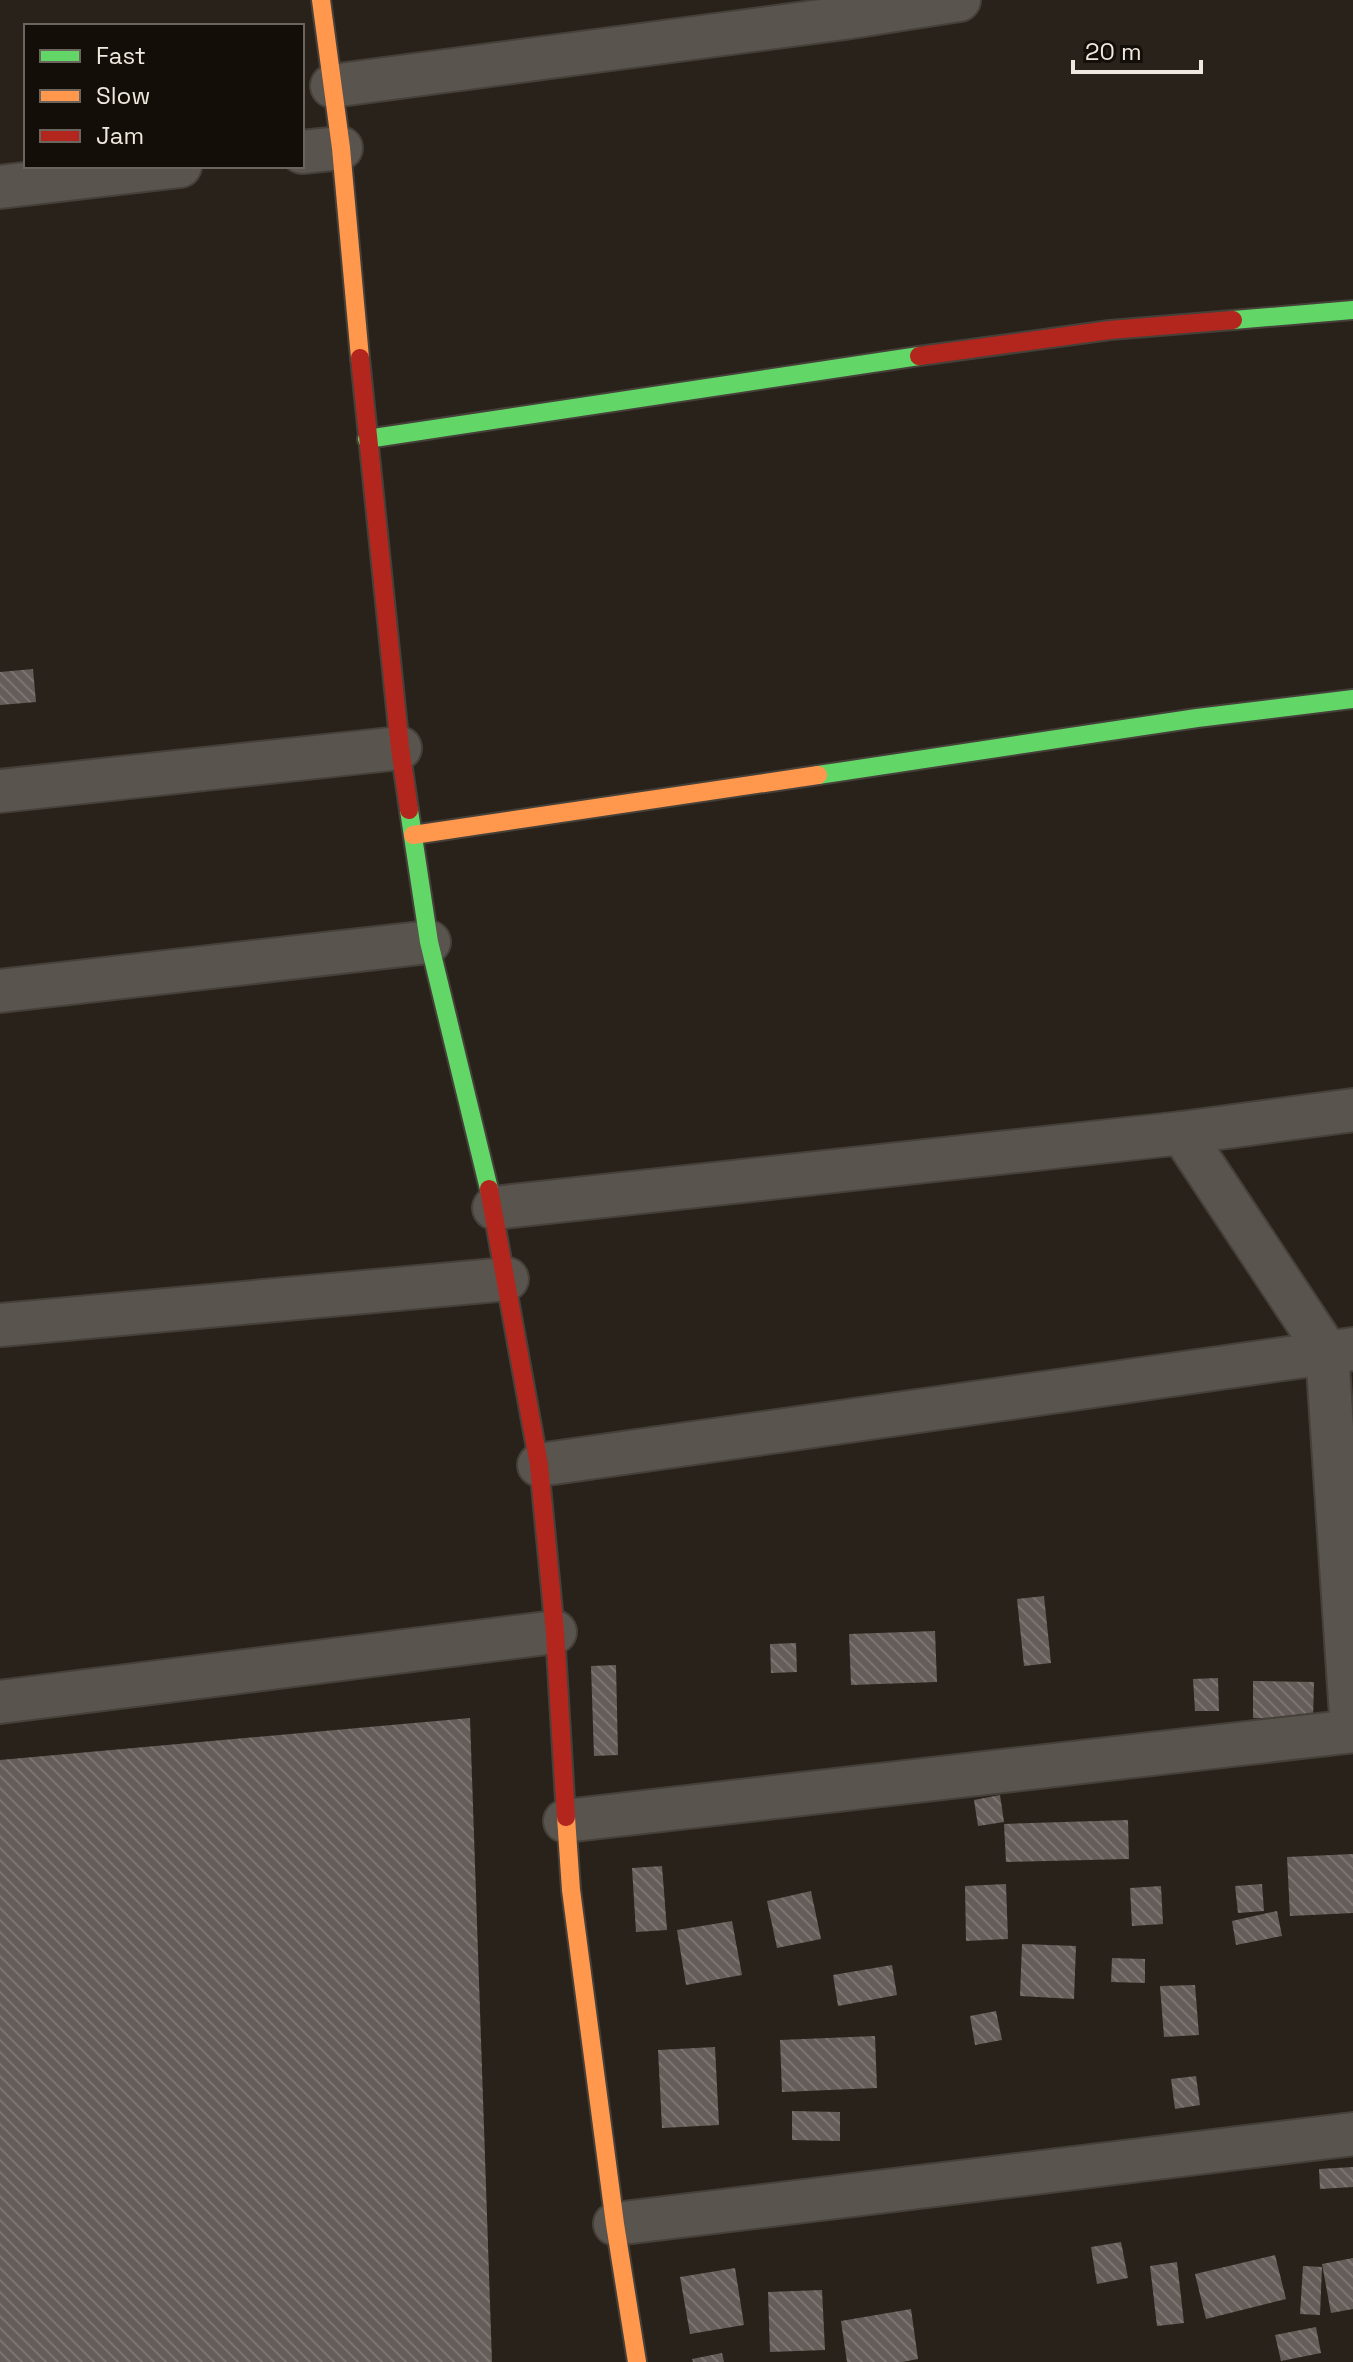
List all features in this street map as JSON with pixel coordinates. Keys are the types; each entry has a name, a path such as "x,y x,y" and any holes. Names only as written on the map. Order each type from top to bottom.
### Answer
{"street":[{"path":"321,0 332,86 321,150 367,439 400,748 429,942 494,1208 539,1465 555,1632 571,1890 615,2224 637,2362"},
{"path":"332,86 842,9 959,0"},
{"path":"0,187 163,168"},
{"path":"367,439 1110,330 1353,310"},
{"path":"413,835 1197,718 1353,699"},
{"path":"0,791 400,748"},
{"path":"0,991 429,942"},
{"path":"494,1208 1182,1133 1353,1110"},
{"path":"565,1821 1352,1731 1340,1350 1182,1133"},
{"path":"0,1325 507,1279"},
{"path":"539,1465 1340,1350"},
{"path":"0,1702 555,1632"},
{"path":"615,2224 1353,2134"}],"building":[{"path":"33,669 36,702 0,705 0,672"},
{"path":"1044,1596 1051,1663 1024,1666 1017,1599"},
{"path":"935,1631 937,1682 851,1685 849,1634"},
{"path":"796,1643 797,1672 771,1673 770,1644"},
{"path":"616,1665 618,1755 594,1756 591,1666"},
{"path":"1218,1678 1219,1711 1195,1711 1193,1679"},
{"path":"1253,1681 1314,1682 1313,1720 1253,1718"},
{"path":"470,1718 492,2362 0,2362 0,1760"},
{"path":"1000,1795 1004,1822 978,1826 974,1800"},
{"path":"1128,1820 1129,1859 1006,1862 1004,1824"},
{"path":"1353,1854 1353,1913 1290,1916 1287,1857"},
{"path":"662,1866 667,1930 636,1932 632,1868"},
{"path":"1006,1884 1008,1939 966,1941 965,1886"},
{"path":"1262,1884 1264,1911 1238,1913 1235,1886"},
{"path":"1161,1886 1163,1924 1132,1926 1130,1888"},
{"path":"811,1891 821,1939 777,1948 767,1901"},
{"path":"1277,1911 1282,1936 1236,1945 1232,1921"},
{"path":"732,1921 742,1975 686,1985 677,1930"},
{"path":"1022,1944 1076,1946 1074,1999 1020,1996"},
{"path":"1112,1958 1145,1959 1145,1983 1111,1982"},
{"path":"892,1965 897,1995 838,2006 833,1975"},
{"path":"1195,1985 1199,2035 1164,2037 1160,1986"},
{"path":"996,2011 1002,2040 975,2045 970,2016"},
{"path":"875,2036 877,2088 782,2092 780,2040"},
{"path":"715,2047 719,2125 662,2128 658,2050"},
{"path":"1196,2076 1200,2105 1175,2109 1171,2079"},
{"path":"792,2111 840,2112 840,2141 792,2140"},
{"path":"1353,2167 1353,2187 1320,2189 1319,2169"},
{"path":"1121,2242 1128,2278 1097,2284 1091,2247"},
{"path":"1275,2255 1286,2299 1206,2319 1195,2274"},
{"path":"1353,2258 1353,2309 1331,2313 1322,2264"},
{"path":"1177,2262 1184,2323 1157,2326 1150,2266"},
{"path":"1303,2266 1322,2267 1320,2315 1300,2314"},
{"path":"735,2268 744,2325 690,2334 680,2277"},
{"path":"822,2290 825,2350 770,2352 768,2292"},
{"path":"911,2309 918,2359 847,2362 841,2321"},
{"path":"1316,2327 1321,2353 1281,2361 1275,2335"},
{"path":"722,2353 724,2362 693,2362 692,2359"}],"traffic: fast":[{"path":"1233,320 1353,310"},
{"path":"367,439 919,356"},
{"path":"818,775 1197,718 1353,699"},
{"path":"409,810 429,942 489,1189"}],"traffic: slow":[{"path":"321,0 341,148 360,358"},
{"path":"413,835 818,775"},
{"path":"566,1817 571,1890 615,2224 637,2362"}],"traffic: jam":[{"path":"919,356 1110,330 1233,320"},
{"path":"360,358 409,810"},
{"path":"489,1189 539,1465 555,1632 566,1817"}]}
